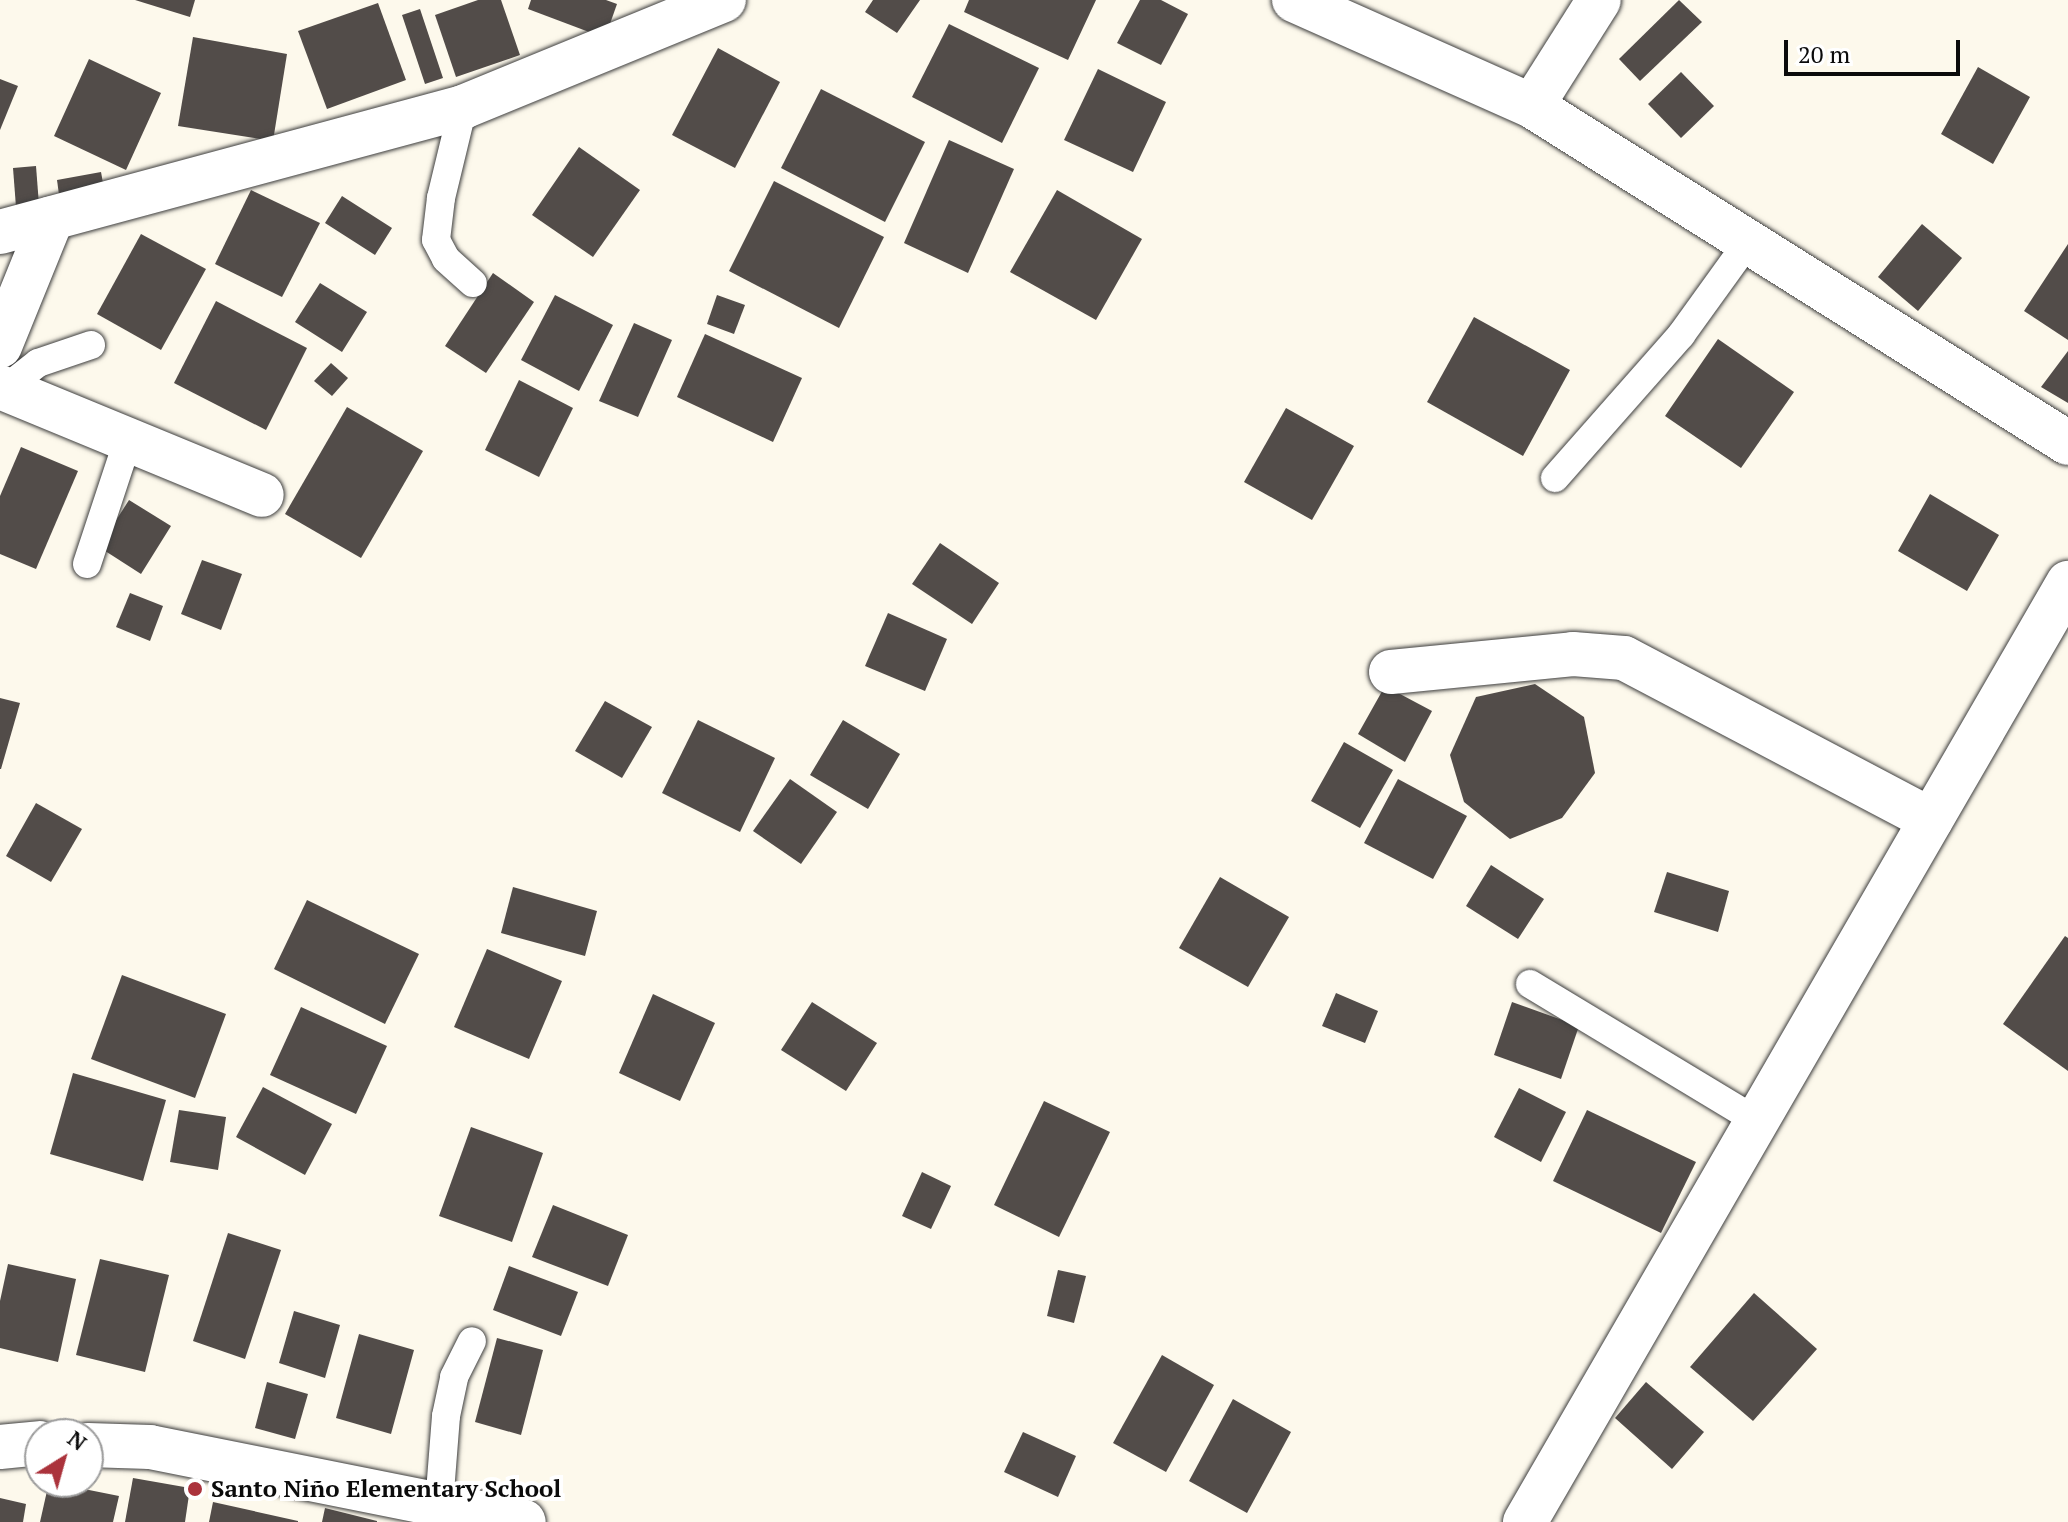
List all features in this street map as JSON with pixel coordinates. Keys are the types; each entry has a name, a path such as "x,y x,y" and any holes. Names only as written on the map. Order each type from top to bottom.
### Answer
{"street":[{"path":"0,232 463,107 724,0"},
{"path":"1294,0 1532,106 2068,443"},
{"path":"1532,106 1599,0"},
{"path":"0,346 52,218"},
{"path":"2,388 262,495"},
{"path":"1525,1522 2068,583"},
{"path":"1391,672 1573,654 1624,658 1931,820"},
{"path":"0,1447 24,1445"},
{"path":"104,1446 150,1447 524,1522"}],"lane":[{"path":"463,107 441,198 436,240 446,259 473,283"},
{"path":"1555,478 1681,335 1748,242"},
{"path":"2,388 38,363 91,345"},
{"path":"87,564 128,440"},
{"path":"1530,984 1757,1121"},
{"path":"439,1505 451,1390 472,1341"}],"building":[{"path":"135,0 195,0 190,17"},
{"path":"478,0 501,0 520,55 456,77 435,15"},
{"path":"531,0 606,0 617,4 605,38 528,9"},
{"path":"873,0 920,0 897,33 865,12"},
{"path":"969,0 1096,0 1068,60 964,12"},
{"path":"1140,0 1161,0 1188,14 1161,65 1117,43"},
{"path":"1679,0 1702,22 1640,81 1619,59"},
{"path":"378,3 406,80 327,109 298,31"},
{"path":"420,9 443,78 425,84 402,15"},
{"path":"949,24 1039,68 1002,143 912,97"},
{"path":"193,37 287,54 273,141 178,126"},
{"path":"718,48 780,82 735,168 672,135"},
{"path":"89,59 161,93 126,170 54,136"},
{"path":"1978,67 2030,97 1993,164 1941,134"},
{"path":"1098,69 1166,102 1133,172 1064,140"},
{"path":"1681,72 1714,106 1681,138 1648,104"},
{"path":"0,79 18,86 0,130"},
{"path":"821,89 925,142 885,222 781,168"},
{"path":"949,140 1014,169 968,273 904,243"},
{"path":"579,147 640,190 593,257 532,215"},
{"path":"36,166 39,205 16,207 13,168"},
{"path":"101,172 105,194 60,202 57,180"},
{"path":"774,181 884,237 839,328 729,271"},
{"path":"251,190 320,223 282,297 215,264"},
{"path":"1057,190 1142,239 1096,320 1010,272"},
{"path":"342,196 392,228 375,255 325,223"},
{"path":"1922,224 1962,258 1918,311 1878,277"},
{"path":"141,234 206,269 161,350 97,314"},
{"path":"2068,244 2068,340 2024,311"},
{"path":"493,273 534,302 486,373 445,346"},
{"path":"320,283 367,312 342,352 295,322"},
{"path":"555,295 613,325 579,391 521,360"},
{"path":"717,295 745,305 734,334 707,324"},
{"path":"216,301 307,348 266,430 174,383"},
{"path":"1474,317 1570,370 1523,456 1427,402"},
{"path":"634,323 672,340 638,417 599,401"},
{"path":"705,334 802,378 773,442 677,397"},
{"path":"1718,339 1794,392 1741,468 1665,416"},
{"path":"2068,351 2068,403 2041,387"},
{"path":"331,363 348,378 332,396 314,381"},
{"path":"519,380 573,408 539,477 485,450"},
{"path":"347,407 423,451 361,558 285,514"},
{"path":"1286,408 1354,446 1312,520 1244,482"},
{"path":"21,447 78,471 36,569 0,554 0,496"},
{"path":"1930,494 1999,535 1967,591 1898,551"},
{"path":"129,500 171,526 141,574 99,547"},
{"path":"940,543 999,583 972,624 912,584"},
{"path":"202,560 242,574 221,630 181,614"},
{"path":"130,593 163,606 150,641 116,627"},
{"path":"888,613 947,639 925,691 865,666"},
{"path":"1535,684 1584,717 1595,773 1562,818 1510,839 1464,802 1450,755 1476,697"},
{"path":"1385,686 1432,711 1405,762 1358,734"},
{"path":"0,698 20,703 1,769 0,769"},
{"path":"605,701 652,727 622,778 575,751"},
{"path":"698,720 775,758 740,832 662,793"},
{"path":"843,720 900,754 868,809 810,775"},
{"path":"1344,742 1393,770 1360,828 1311,801"},
{"path":"790,779 837,812 801,864 753,831"},
{"path":"1398,779 1467,816 1433,879 1364,843"},
{"path":"36,803 82,829 51,882 6,856"},
{"path":"1491,865 1544,899 1518,939 1466,906"},
{"path":"1667,872 1729,891 1718,932 1654,912"},
{"path":"1220,877 1289,917 1248,987 1179,948"},
{"path":"513,887 597,911 585,956 501,933"},
{"path":"307,900 419,954 385,1024 274,969"},
{"path":"2065,936 2068,938 2068,1071 2003,1024"},
{"path":"487,949 562,981 529,1059 454,1027"},
{"path":"122,975 226,1014 195,1098 91,1059"},
{"path":"1336,993 1378,1011 1365,1043 1322,1026"},
{"path":"653,994 715,1023 680,1101 619,1073"},
{"path":"812,1002 877,1043 846,1091 781,1050"},
{"path":"1512,1002 1579,1026 1561,1079 1494,1055"},
{"path":"301,1007 387,1046 356,1114 270,1075"},
{"path":"73,1073 166,1100 143,1181 50,1154"},
{"path":"263,1087 332,1124 305,1175 236,1137"},
{"path":"1519,1088 1566,1112 1541,1162 1494,1137"},
{"path":"1044,1101 1110,1132 1059,1237 994,1205"},
{"path":"179,1110 226,1117 218,1170 170,1162"},
{"path":"1587,1110 1696,1162 1661,1233 1553,1181"},
{"path":"471,1127 543,1153 512,1242 439,1216"},
{"path":"922,1172 951,1186 931,1229 902,1216"},
{"path":"553,1205 628,1235 608,1286 532,1257"},
{"path":"228,1233 281,1250 245,1359 193,1341"},
{"path":"100,1259 169,1275 145,1372 76,1355"},
{"path":"8,1264 76,1279 58,1362 0,1348 0,1301"},
{"path":"509,1266 578,1292 561,1336 493,1310"},
{"path":"1058,1270 1086,1276 1074,1323 1047,1316"},
{"path":"1754,1293 1817,1349 1753,1421 1690,1367"},
{"path":"294,1311 340,1325 325,1378 279,1363"},
{"path":"359,1334 414,1350 391,1434 336,1418"},
{"path":"497,1338 543,1350 521,1435 475,1422"},
{"path":"1162,1355 1214,1385 1166,1472 1113,1443"},
{"path":"267,1382 308,1394 295,1439 255,1428"},
{"path":"1646,1382 1704,1432 1672,1469 1615,1418"},
{"path":"1233,1399 1291,1432 1247,1513 1189,1481"},
{"path":"1023,1432 1076,1456 1058,1497 1004,1472"},
{"path":"133,1478 190,1488 185,1522 125,1522"},
{"path":"104,1493 119,1496 113,1522 40,1522 45,1498 104,1498"},
{"path":"0,1498 26,1504 23,1522 0,1522"},
{"path":"213,1502 298,1521 298,1522 209,1522"},
{"path":"325,1508 377,1521 377,1522 322,1522"}],"place":[{"name":"Santo Niño Elementary School","path":"195,1489"}]}
